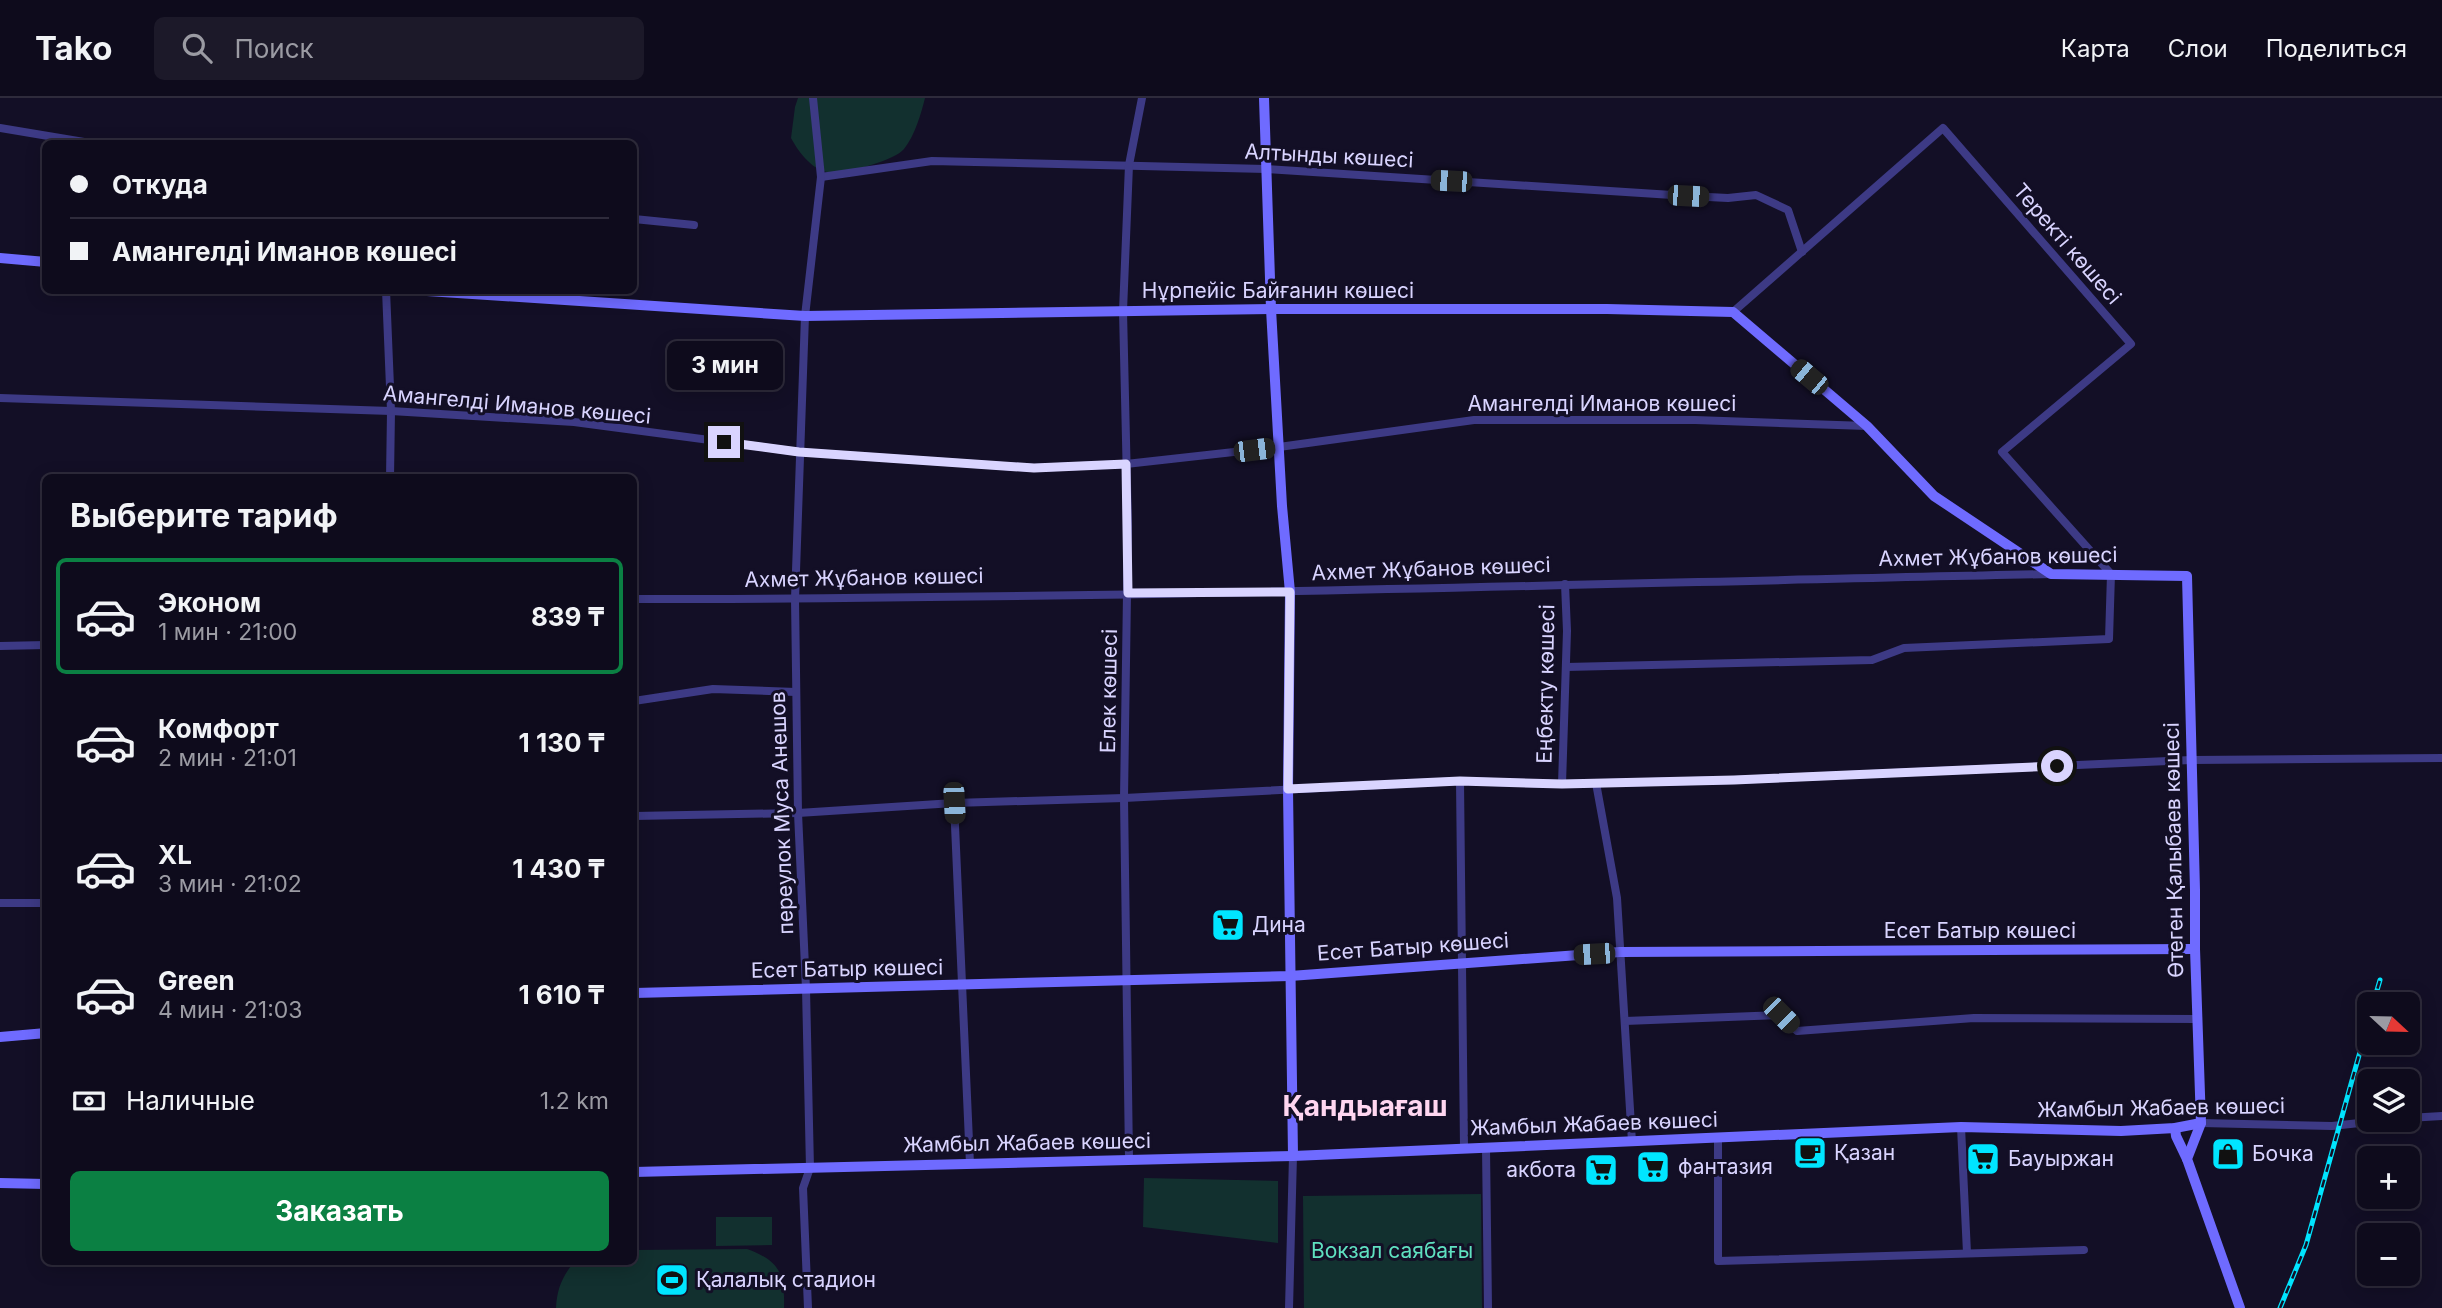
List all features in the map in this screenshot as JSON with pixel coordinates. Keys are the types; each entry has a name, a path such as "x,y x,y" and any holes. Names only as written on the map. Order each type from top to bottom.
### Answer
{"street":[{"name":"переулок Муса Анешов","path":"808,1308 803,1188 810,1168 798,813 795,598 806,316 821,177 813,98"},
{"name":"Елек көшесі","path":"1129,1159 1124,798 1128,593 1123,311 1129,165 1142,98"},
{"path":"1264,98 1271,309 1290,592 1288,789 1293,1156 1289,1308"},
{"path":"0,128 72,140"},
{"name":"Теректі көшесі","path":"1733,313 1943,128 2131,344 2002,452 2110,574"},
{"name":"Алтынды көшесі","path":"821,177 932,161 1266,169 1688,196 1728,198 1756,195 1788,210 1802,252"},
{"path":"637,219 694,226"},
{"path":"0,258 42,262"},
{"path":"386,294 391,411 390,474"},
{"name":"Нұрпейіс Байғанин көшесі","path":"473,294 806,316 1271,309 1607,309 1733,313"},
{"path":"1733,313 1867,426 1934,496 2052,574"},
{"name":"Амангелді Иманов көшесі","path":"0,398 391,411 574,422 799,452 1034,468 1126,464 1279,447 1475,420 1695,420 1867,426"},
{"name":"Ахмет Жұбанов көшесі","path":"637,598 1290,592 2052,574 2188,576"},
{"path":"1566,667 1872,660 1905,648 2109,639 2110,574"},
{"name":"Өтеген Қалыбаев көшесі","path":"2188,576 2195,949 2202,1123"},
{"name":"Еңбекту көшесі","path":"1562,784 1566,667 1565,584"},
{"path":"0,646 42,645"},
{"path":"637,701 713,689 796,692"},
{"path":"637,816 798,813 954,803 1124,798 1460,781 1562,784 1748,780 2191,760 2442,758"},
{"path":"1460,781 1464,1148"},
{"path":"1596,783 1617,898 1632,1142"},
{"path":"954,803 970,1164"},
{"path":"0,904 42,903"},
{"name":"Есет Батыр көшесі","path":"637,993 1290,976 1620,952 2195,949"},
{"path":"1625,1021 1781,1015 1797,1031 1974,1018 2197,1019"},
{"path":"0,1037 42,1033"},
{"path":"2420,1117 2442,1116"},
{"path":"2187,1159 2202,1123"},
{"name":"Жамбыл Жабаев көшесі","path":"637,1172 1293,1156 1961,1127 2120,1131 2175,1128 2202,1123 2332,1126 2357,1123"},
{"path":"1961,1127 1967,1253"},
{"path":"2175,1128 2240,1308"},
{"path":"1718,1138 1718,1261 2084,1250"},
{"path":"1486,1147 1488,1308"},
{"path":"0,1183 42,1184"}],"green space":[{"path":"798,98 925,98 914,131 898,154 855,169 827,172 810,163 791,138"},
{"path":"1144,1178 1278,1181 1278,1243 1143,1227"},
{"name":"Вокзал саябағы","path":"1481,1194 1482,1308 1304,1308 1303,1196"},
{"path":"716,1217 772,1217 772,1245 716,1246"},
{"name":"Қалалық стадион","path":"747,1249 767,1259 778,1270 783,1286 784,1308 556,1308 561,1283 572,1265 637,1265 637,1250"}],"railway":[{"path":"2376,992 2380,980"},
{"path":"2280,1308 2306,1245 2359,1055"}],"place":[{"name":"Дина","path":"1228,925"},
{"name":"Қазан","path":"1810,1153"},
{"name":"Бочка","path":"2228,1154"},
{"name":"Бауыржан","path":"1983,1159"},
{"name":"фантазия","path":"1653,1167"},
{"name":"акбота","path":"1601,1170"},
{"name":"Қалалық стадион","path":"672,1280"}],"district":[{"name":"Қандыағаш","path":"1365,1106"}],"route":[{"path":"724,442 799,452 1034,468 1126,464 1128,593 1290,592 1288,789 1460,781 1562,784 1734,780 2057,766"}]}
